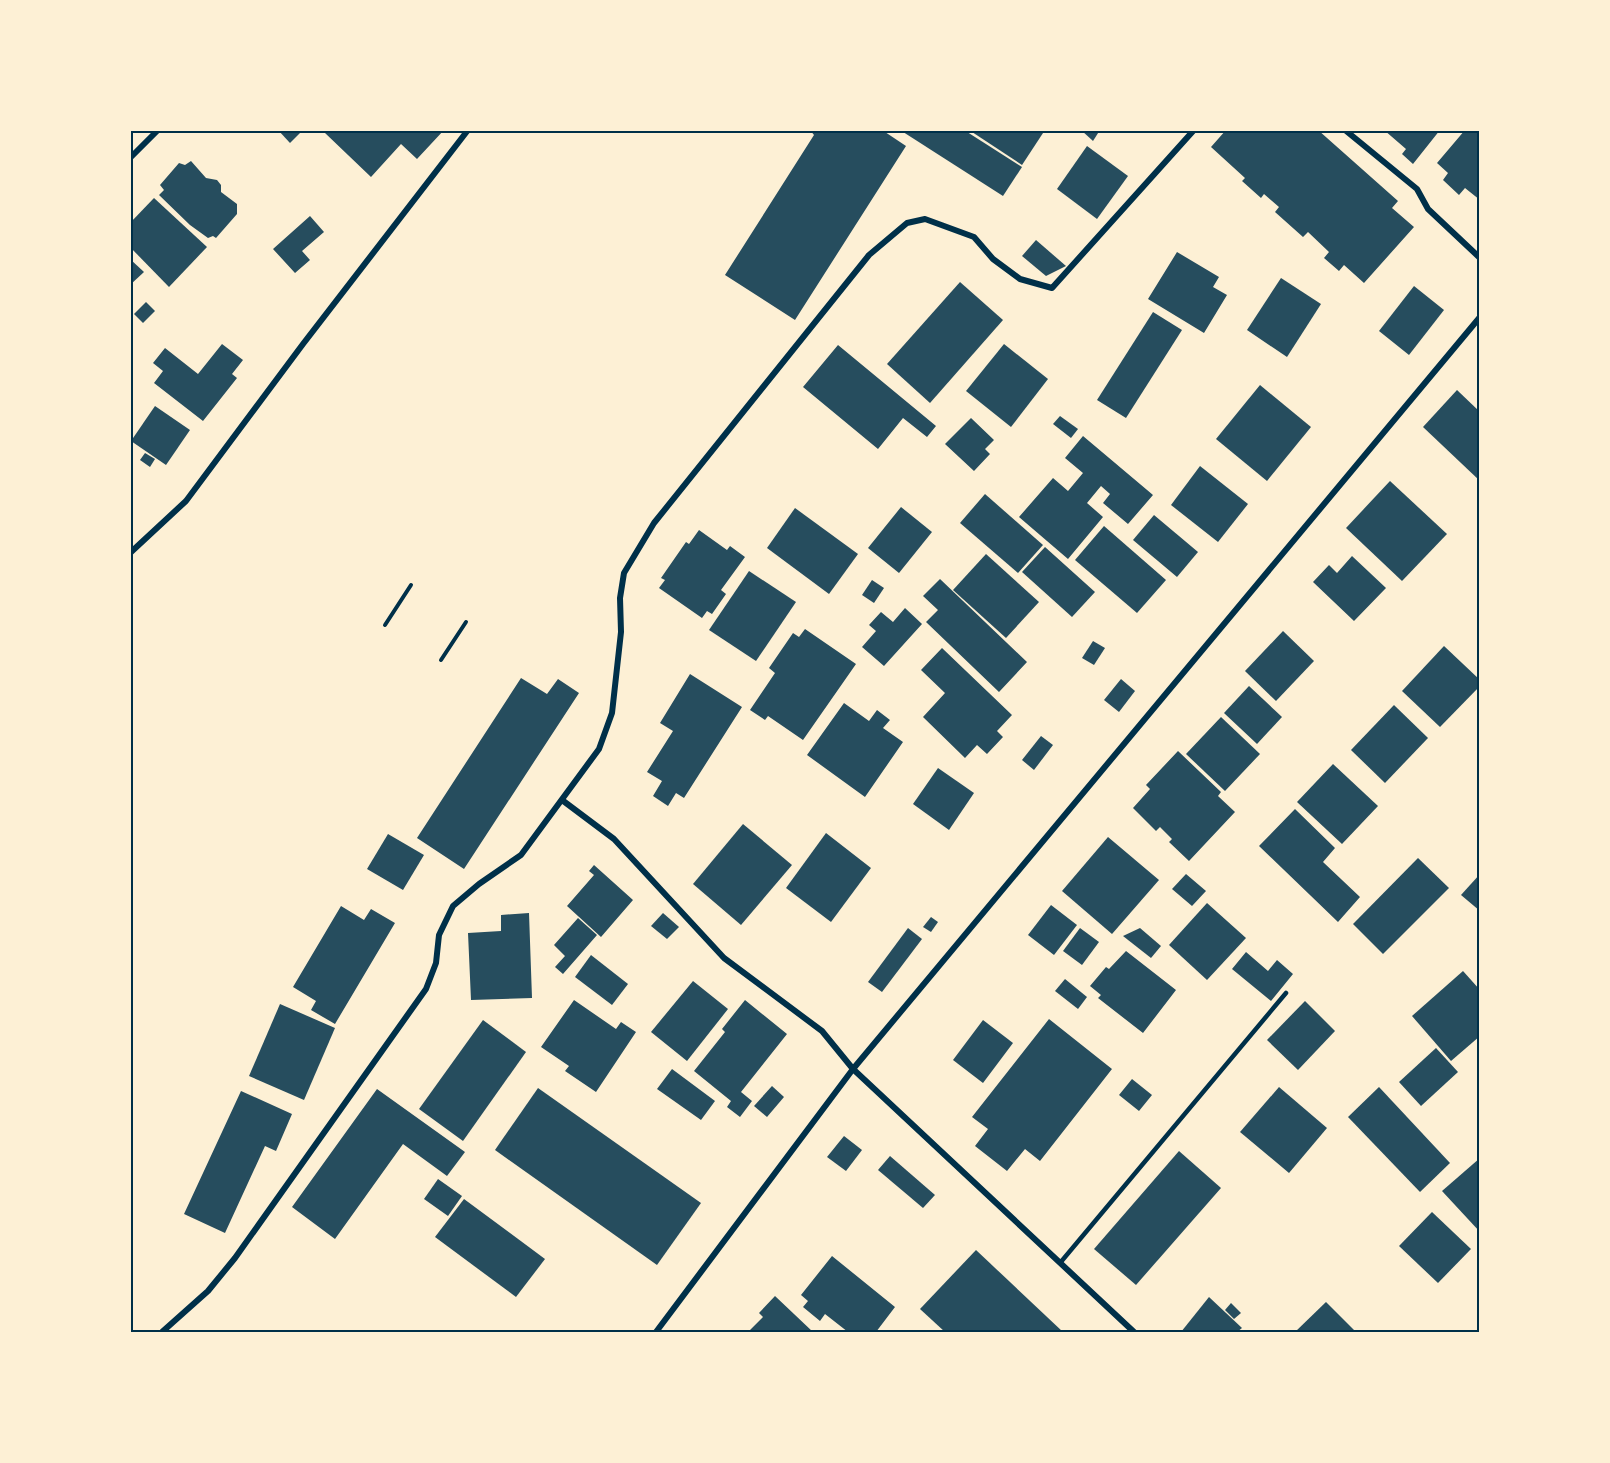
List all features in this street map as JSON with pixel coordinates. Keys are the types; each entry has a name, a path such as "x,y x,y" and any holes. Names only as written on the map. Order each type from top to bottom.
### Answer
{"street":[{"path":"130,158 158,130"},
{"path":"130,553 186,501 303,344 468,130"},
{"path":"162,1332 208,1291 235,1258 426,989 436,963 439,935 453,906 479,884 521,855 599,749 612,713 621,632 620,598 624,573 654,523 869,255 907,223 925,219 974,237 993,258 1020,279 1053,288 1194,130"},
{"path":"1345,130 1417,189 1428,209 1479,258"},
{"path":"656,1332 853,1069 1479,317"},
{"path":"562,800 614,839 724,958 822,1031 853,1069 1134,1332"}],"lane":[{"path":"1060,1263 1286,993"}],"path":[{"path":"385,625 411,585"},
{"path":"441,660 466,622"}],"building":[{"path":"278,130 303,130 290,143"},
{"path":"328,130 444,130 417,159 401,144 371,177 325,133"},
{"path":"810,130 882,130 906,146 795,320 725,275 814,135"},
{"path":"900,130 964,130 1022,167 1003,196"},
{"path":"969,130 1045,130 1022,165"},
{"path":"1081,130 1100,130 1093,141"},
{"path":"1226,130 1318,130 1398,201 1392,208 1414,227 1364,283 1344,265 1339,271 1324,258 1329,252 1308,232 1303,237 1275,212 1279,207 1264,194 1261,198 1242,181 1245,178 1211,147"},
{"path":"1384,130 1440,130 1413,164 1402,154 1406,149"},
{"path":"1465,130 1480,130 1480,200 1465,188 1459,195 1443,180 1448,173 1437,163"},
{"path":"1087,146 1128,176 1097,219 1057,189"},
{"path":"191,161 206,178 217,180 221,185 221,192 237,204 237,214 216,238 213,236 208,238 190,225 159,195 164,190 160,185 179,163 185,165"},
{"path":"154,198 207,247 169,287 130,247 130,223"},
{"path":"310,216 324,232 302,251 310,260 295,273 273,249"},
{"path":"1036,240 1066,266 1046,276 1022,256"},
{"path":"1177,252 1219,277 1213,287 1227,295 1204,333 1148,299"},
{"path":"130,259 144,272 130,285"},
{"path":"1281,278 1321,304 1287,357 1247,330"},
{"path":"960,282 1003,320 930,403 887,364"},
{"path":"1414,286 1444,310 1409,355 1379,331"},
{"path":"146,302 155,311 143,323 134,314"},
{"path":"1153,312 1182,330 1126,418 1097,400"},
{"path":"222,344 243,360 232,374 237,378 203,421 154,383 163,371 153,363 165,348 198,374"},
{"path":"1004,344 1048,379 1011,427 966,391"},
{"path":"838,345 936,426 927,437 903,418 878,449 803,387"},
{"path":"1260,385 1311,427 1267,481 1216,439"},
{"path":"1457,390 1480,412 1480,481 1423,427"},
{"path":"155,406 190,430 166,465 131,441"},
{"path":"1060,416 1078,429 1071,438 1053,424"},
{"path":"971,418 994,440 985,449 990,454 974,471 945,444"},
{"path":"1083,436 1153,495 1128,524 1103,503 1110,494 1101,486 1087,503 1103,517 1068,559 1019,517 1053,478 1068,491 1083,473 1065,458"},
{"path":"145,453 155,459 150,467 140,460"},
{"path":"1200,466 1248,504 1218,542 1171,505"},
{"path":"1390,481 1447,534 1402,581 1346,528"},
{"path":"985,494 1043,545 1018,573 960,523"},
{"path":"901,507 932,532 899,573 868,548"},
{"path":"795,508 858,554 829,594 767,548"},
{"path":"1154,515 1198,552 1177,577 1133,540"},
{"path":"1104,526 1166,580 1137,613 1075,560"},
{"path":"699,530 727,550 730,546 745,557 721,590 726,594 712,614 707,611 702,618 659,588 665,580 661,578 686,542 689,544"},
{"path":"1045,547 1095,592 1072,617 1022,572"},
{"path":"986,554 1039,602 1006,638 953,590"},
{"path":"1352,556 1386,588 1354,621 1313,582 1329,565 1337,573"},
{"path":"749,571 796,602 756,661 709,630"},
{"path":"940,579 1027,662 999,692 926,622 938,610 923,596"},
{"path":"872,580 884,588 874,603 862,595"},
{"path":"905,608 922,624 884,666 862,647 876,631 869,625 881,612 893,622"},
{"path":"805,629 856,664 803,740 768,716 765,720 750,710 775,673 769,668 793,633 799,637"},
{"path":"1283,631 1314,661 1276,701 1245,671"},
{"path":"1093,641 1105,648 1094,665 1082,658"},
{"path":"1444,646 1480,680 1480,686 1440,727 1402,691"},
{"path":"942,648 1012,715 997,731 1003,737 987,754 977,745 965,758 923,717 945,693 921,670"},
{"path":"690,674 742,707 684,798 676,793 668,806 653,796 662,781 647,772 673,731 660,723"},
{"path":"521,678 547,694 558,679 579,693 464,869 417,838"},
{"path":"1121,679 1135,691 1119,712 1104,700"},
{"path":"1249,686 1282,717 1257,744 1224,713"},
{"path":"844,703 869,721 877,710 890,720 883,728 903,742 865,797 807,755"},
{"path":"1394,705 1428,738 1385,783 1351,750"},
{"path":"1221,717 1260,754 1225,791 1186,754"},
{"path":"1041,736 1053,745 1034,770 1022,760"},
{"path":"1178,751 1221,792 1218,796 1235,812 1189,861 1169,842 1172,839 1160,827 1156,831 1133,808 1150,789 1146,785"},
{"path":"1333,764 1378,806 1342,844 1297,802"},
{"path":"938,768 974,793 949,830 913,804"},
{"path":"1295,809 1335,848 1323,862 1360,897 1338,922 1259,846"},
{"path":"743,824 792,865 741,925 693,884"},
{"path":"826,833 871,868 831,922 786,888"},
{"path":"388,834 424,855 403,890 367,869"},
{"path":"1108,837 1159,880 1112,934 1062,891"},
{"path":"1418,858 1449,888 1383,954 1353,924"},
{"path":"594,865 633,900 601,937 567,906 594,875 589,871"},
{"path":"1186,874 1206,891 1192,906 1172,889"},
{"path":"1480,874 1480,911 1461,895"},
{"path":"1207,903 1246,938 1207,980 1169,945"},
{"path":"1051,905 1077,925 1054,955 1028,935"},
{"path":"341,906 364,920 371,909 395,923 335,1024 311,1010 316,1001 293,987"},
{"path":"529,913 532,998 471,1000 468,933 501,931 501,915"},
{"path":"663,913 679,927 667,939 651,926"},
{"path":"931,917 938,922 931,932 923,927"},
{"path":"578,918 597,935 563,974 555,967 565,956 554,945"},
{"path":"908,928 922,939 882,992 868,982"},
{"path":"1080,928 1099,942 1082,965 1063,951"},
{"path":"1140,928 1161,946 1151,958 1123,936"},
{"path":"1126,951 1176,990 1143,1033 1098,998 1101,995 1090,986 1106,967 1109,969"},
{"path":"1246,952 1268,971 1277,960 1293,974 1271,1001 1232,969"},
{"path":"591,955 628,984 612,1005 575,977"},
{"path":"1463,971 1480,990 1480,1036 1451,1061 1412,1016"},
{"path":"1065,979 1087,997 1078,1009 1055,991"},
{"path":"693,981 728,1009 687,1061 651,1032"},
{"path":"574,1000 616,1029 621,1022 636,1032 596,1092 565,1071 569,1066 541,1047"},
{"path":"745,1000 787,1034 741,1092 752,1101 740,1117 727,1107 731,1101 694,1071 725,1032 722,1029"},
{"path":"1305,1001 1335,1031 1298,1070 1267,1040"},
{"path":"280,1004 335,1028 304,1100 249,1076"},
{"path":"1049,1019 1112,1069 1040,1161 1025,1149 1007,1171 975,1146 988,1129 972,1117"},
{"path":"483,1020 526,1052 463,1141 419,1109"},
{"path":"983,1020 1013,1043 983,1083 953,1060"},
{"path":"1436,1048 1458,1072 1421,1106 1399,1082"},
{"path":"672,1069 715,1101 701,1120 657,1089"},
{"path":"1132,1079 1152,1095 1139,1111 1119,1095"},
{"path":"772,1086 784,1097 767,1117 754,1106"},
{"path":"1279,1087 1327,1128 1289,1173 1240,1132"},
{"path":"1379,1087 1450,1163 1420,1192 1348,1117"},
{"path":"538,1088 701,1203 657,1265 495,1150"},
{"path":"377,1089 465,1152 447,1176 403,1144 335,1239 292,1207"},
{"path":"241,1091 292,1114 276,1151 265,1146 225,1233 184,1214"},
{"path":"844,1136 862,1150 846,1171 827,1157"},
{"path":"1179,1151 1221,1188 1136,1285 1094,1249"},
{"path":"890,1156 935,1195 923,1208 878,1170"},
{"path":"1480,1158 1480,1232 1442,1191"},
{"path":"438,1179 462,1196 448,1216 424,1199"},
{"path":"464,1199 545,1259 516,1297 435,1237"},
{"path":"1432,1212 1471,1249 1438,1283 1399,1246"},
{"path":"976,1250 1063,1332 945,1332 920,1309"},
{"path":"832,1256 895,1307 876,1332 848,1332 825,1314 820,1321 803,1307 808,1301 801,1295"},
{"path":"775,1296 813,1332 748,1332 763,1317 759,1313"},
{"path":"1209,1297 1242,1328 1237,1332 1181,1332"},
{"path":"1326,1302 1356,1332 1295,1332"},
{"path":"1231,1303 1241,1313 1234,1319 1225,1310"}]}
